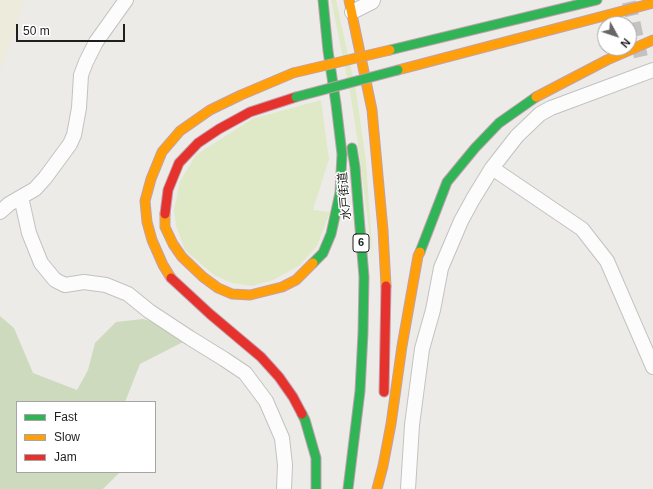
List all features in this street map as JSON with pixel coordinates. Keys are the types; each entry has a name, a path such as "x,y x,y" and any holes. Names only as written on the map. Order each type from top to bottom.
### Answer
{"highway":[{"path":"324,0 336,48 343,93"},
{"path":"324,0 328,51 336,104 342,154 340,193 331,234 323,253 296,280 282,287 250,296 232,294 218,288 203,277 182,257 173,244 165,227 165,210 168,190 179,163 198,143 219,129 250,112 296,97 398,70 653,3"},
{"path":"316,489 316,458 305,420 293,397 279,377 261,357 210,314 171,278 152,240 147,222 145,201 151,179 162,152 180,131 210,110 292,73 597,0"},
{"name":"6","path":"350,6 372,110 383,230 386,278 383,400"},
{"path":"377,489 391,424 402,346 418,256 447,182 475,148 499,123 536,97 607,60 653,40"},
{"name":"水戸街道","path":"348,489 360,391 364,278 355,167 350,137"},
{"path":"372,489 378,442"}],"street":[{"path":"0,212 35,189 70,144 74,135 79,108 80,75 96,42 126,0"},
{"path":"350,6 372,2 373,0"},
{"path":"408,489 412,425 422,350 441,268 461,221 492,168 517,136 540,114 551,108 646,69"},
{"path":"492,168 582,229 608,261 653,367"},
{"path":"21,197 30,233 42,263 55,280 65,285 84,282 106,285 128,294 178,330 245,373 266,400 282,438 285,465 284,489"}],"shaded area":[{"path":"0,0 24,0 0,72"}],"green space":[{"path":"331,0 336,0 356,91 366,161 373,261 350,92"},
{"path":"321,100 329,159 313,210 330,212 317,246 299,266 273,280 252,286 232,283 214,275 185,250 176,226 174,210 180,181 196,155 252,119"},
{"path":"0,316 14,328 33,373 77,390 88,370 95,343 116,322 143,319 163,324 183,342 140,364 125,401 16,401 16,473 119,473 103,489 0,489"}],"tunnel":[{"path":"629,2 642,62"}],"traffic: fast":[{"path":"313,263 323,253 331,234 340,193 342,154 328,51 323,0"},
{"path":"390,50 597,0"},
{"path":"296,97 398,70"},
{"path":"420,252 447,182 475,148 499,123 536,97"},
{"path":"348,489 360,391 364,277 355,167 352,148"},
{"path":"302,414 316,458 316,489"}],"traffic: slow":[{"path":"349,0 372,110 383,230 386,286"},
{"path":"398,70 653,3"},
{"path":"536,97 607,60 653,40"},
{"path":"293,73 390,50"},
{"path":"171,278 163,265 152,240 147,222 145,201 151,179 162,152 180,131 210,110 293,73"},
{"path":"165,214 165,227 173,244 182,257 203,277 218,288 232,294 250,295 282,287 296,280 313,263"},
{"path":"377,489 391,424 402,346 418,256 420,252"}],"traffic: jam":[{"path":"165,214 168,190 179,163 198,143 219,129 250,112 296,97"},
{"path":"171,278 210,314 261,357 279,377 293,397 302,414"},
{"path":"384,392 386,286"}]}
